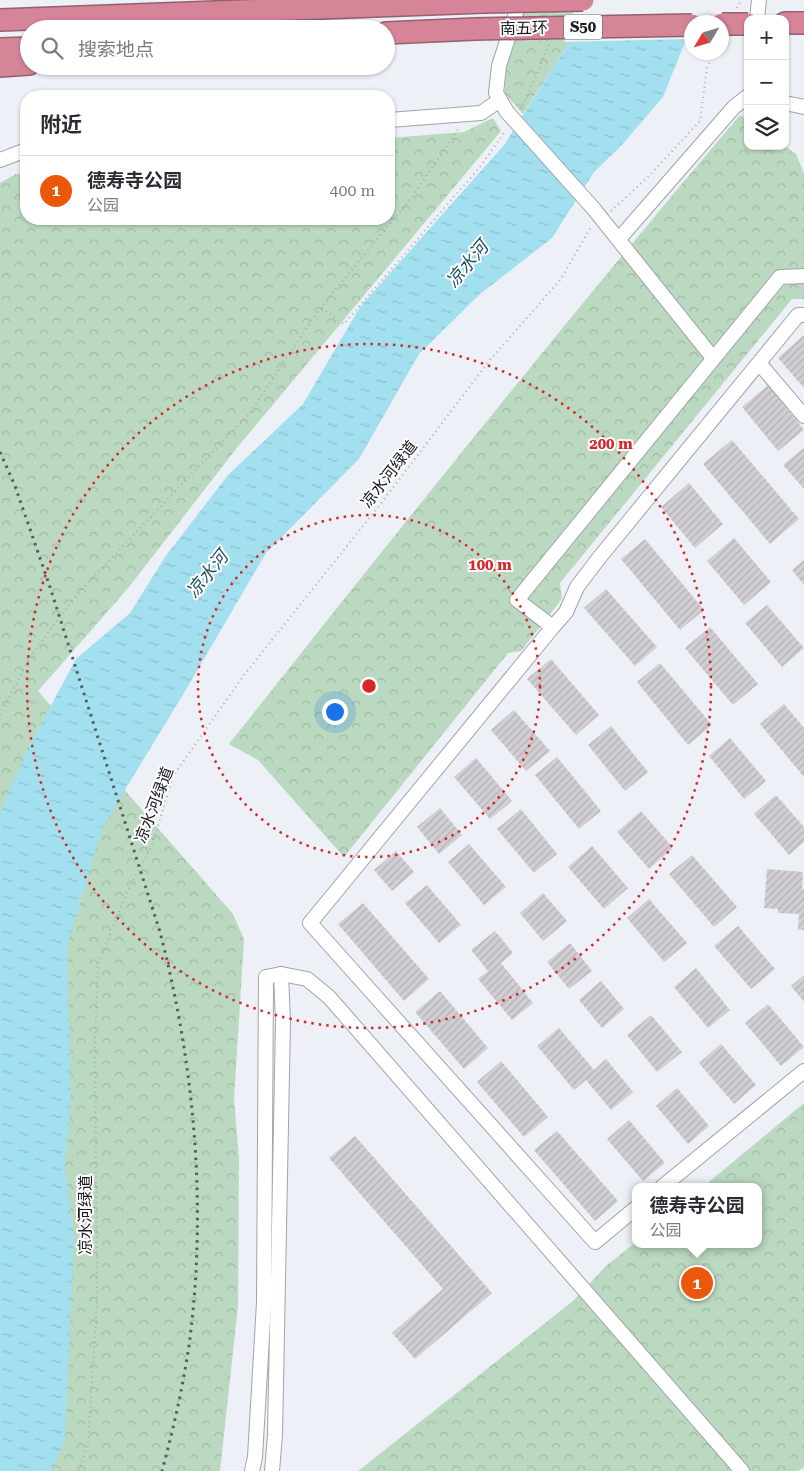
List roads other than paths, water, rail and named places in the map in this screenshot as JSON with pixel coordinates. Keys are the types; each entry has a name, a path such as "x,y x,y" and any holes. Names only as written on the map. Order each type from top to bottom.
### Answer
{"highway":[{"name":"南五环","path":"0,20 583,0"},
{"path":"789,23 804,22"},
{"path":"729,24 744,24"},
{"name":"南五环","path":"395,33 475,29 684,25"},
{"path":"0,49 20,48"},
{"path":"0,66 20,65"}],"street":[{"path":"520,0 499,66 496,93 619,239 713,358"},
{"path":"757,15 759,0"},
{"path":"619,239 734,107 744,99"},
{"path":"789,104 804,107"},
{"path":"395,120 482,113 508,108"},
{"path":"0,150 20,149"},
{"path":"0,160 20,152"},
{"path":"552,628 517,600 780,277 804,276"},
{"path":"632,1211 595,1242 310,923 566,612 577,587 594,566 798,315 804,315"},
{"path":"759,363 804,416"},
{"path":"281,974 282,1021 275,1435 271,1471 254,1464 264,1303 266,976 281,974 307,979 329,997 742,1471"},
{"path":"667,1183 804,1071"}],"water":[{"name":"凉水河","path":"580,0 684,25 684,44 663,97 620,147 594,172 552,238 480,294 419,354 359,459 266,553 103,826 67,947 71,1103 65,1165 74,1238 65,1438 52,1471 0,1471 0,814 29,746 76,659 130,613 165,557 228,475 303,404 360,307 504,145 566,47"}],"railway":[{"path":"0,452 15,486 49,584 160,932 172,982 189,1082 197,1185 195,1287 188,1355 171,1438 162,1471"}],"place":[{"name":"德寿寺公园","path":"697,1283"}]}
